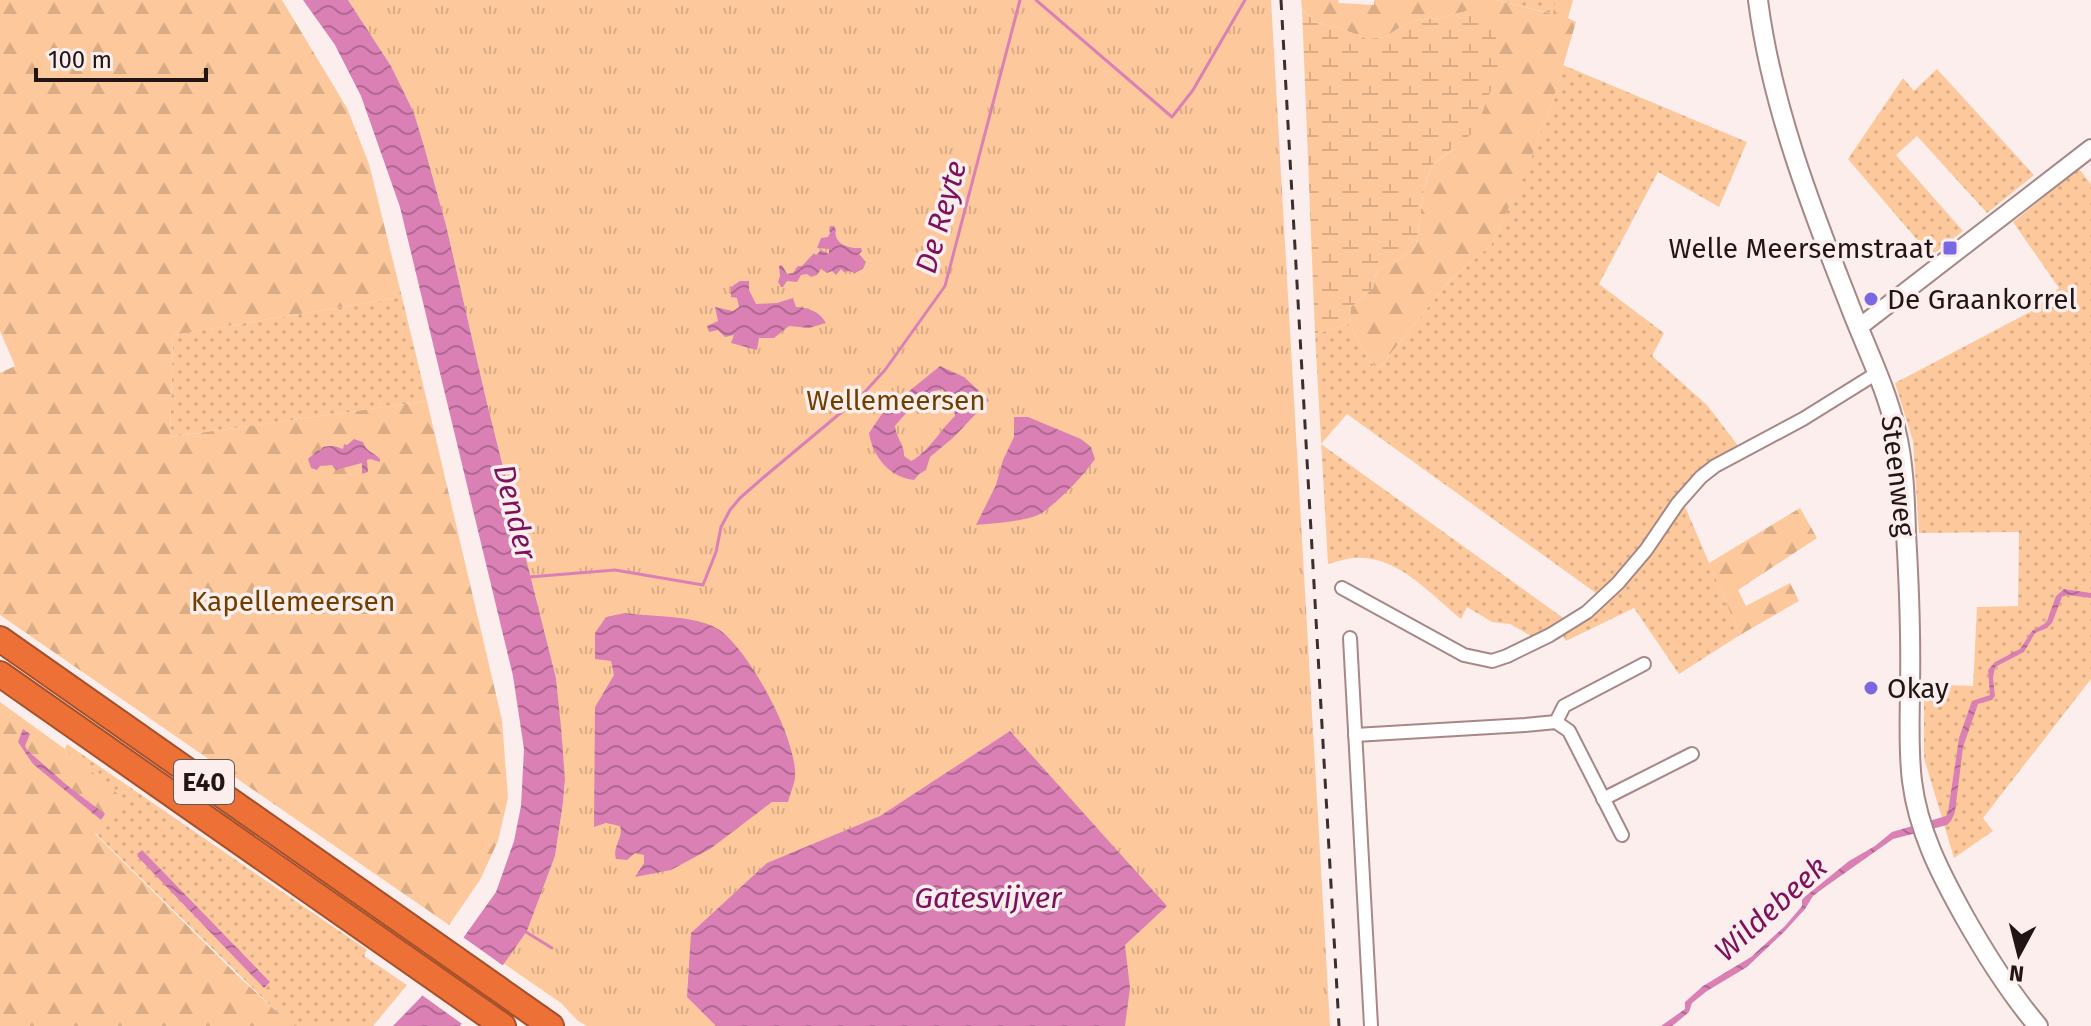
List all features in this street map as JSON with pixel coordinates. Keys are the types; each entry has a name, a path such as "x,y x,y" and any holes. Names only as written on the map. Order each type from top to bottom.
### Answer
{"highway":[{"name":"E40","path":"0,639 548,1024"},
{"name":"E40","path":"0,674 503,1026"}],"main road":[{"name":"Steenweg","path":"1758,0 1766,51 1808,200 1888,401 1897,434 1903,481 1910,622 1910,756 1914,794 1923,829 1931,852 1974,933 2009,990 2038,1026"}],"street":[{"path":"1858,328 2091,148"},
{"path":"1342,588 1464,655 1492,661 1507,656 1587,612 1618,583 1646,550 1678,503 1715,466 1803,419 1877,373"},
{"path":"1350,638 1371,1026"},
{"path":"1556,722 1564,706 1644,664"},
{"path":"1355,735 1556,722 1569,731 1622,835"},
{"path":"1603,799 1692,754"}],"green space":[{"name":"Kapellemeersen","path":"0,0 282,0 347,108 369,164 402,297 173,335 170,437 427,401 502,720 508,798 498,841 480,880 449,925 0,615 0,373 15,366 0,331"},
{"name":"Wellemeersen","path":"348,0 1271,0 1330,1026 587,1026 561,1003 503,963 527,931 555,856 565,779 556,678 446,225 414,113 391,66"},
{"path":"1301,0 1338,0 1339,3 1374,5 1374,0 1496,0 1553,14 1556,0 1573,0 1568,18 1576,22 1553,100 1528,167 1491,245 1450,280 1379,368 1371,363 1349,324 1351,307 1373,288 1377,270 1396,262 1416,246 1424,188 1432,165 1453,149 1467,11 1417,20 1385,37 1367,39 1315,22 1302,9"},
{"path":"1496,0 1556,0 1554,14"},
{"path":"1302,9 1315,22 1367,39 1385,37 1417,20 1467,11 1480,15 1499,44 1497,75 1475,131 1432,165 1424,188 1416,246 1396,262 1377,270 1373,288 1351,307 1349,324 1315,334"},
{"path":"1563,65 1747,142 1719,207 1658,172 1599,284 1664,333 1652,356 1707,405 1739,447 1693,477 1650,537 1600,596 1347,414 1321,444 1315,334 1349,324 1371,363 1379,368 1450,280 1491,245 1528,166"},
{"path":"1937,69 2034,175 1987,213 1917,136 1896,155 1963,231 1931,256 1848,159 1903,78 1914,91"},
{"path":"2079,169 2091,184 2091,679 1983,818 1993,831 1954,858 1924,758 1924,684 1973,686 1977,607 2018,606 2019,532 1919,533 1913,441 1895,383 2030,312 2059,288 2013,222"},
{"path":"402,297 427,401 170,437 173,335"},
{"path":"1321,444 1566,620 1533,637 1510,624 1492,622 1467,607 1461,619 1412,578 1384,562 1353,558 1328,564"},
{"path":"1683,502 1740,635 1679,674 1634,608 1566,641 1563,636 1592,615"},
{"path":"1800,508 1817,538 1738,590 1746,606 1790,583 1799,601 1740,635 1709,563"},
{"path":"0,702 65,749 124,799 95,834 237,975 297,1026 0,1026"},
{"path":"67,744 367,950 364,956 407,985 373,1026 296,1026 277,1012 95,833 65,749"}],"water":[{"path":"303,0 348,0 391,66 414,113 446,225 556,678 565,779 555,856 527,931 460,1026 393,1026 421,997 496,892 514,841 521,806 524,749 513,676 400,207 361,96 335,45"},
{"path":"831,226 834,226 840,242 852,248 861,248 859,254 866,262 863,269 855,273 841,269 836,275 821,269 817,275 801,275 797,282 787,281 781,287 778,282 779,266 782,265 787,274 793,273 814,253 816,255 821,250 829,254 829,249 817,248 821,238 828,237"},
{"path":"740,281 749,281 749,290 756,304 793,298 796,307 813,311 826,323 809,328 789,326 774,338 759,338 757,350 731,343 734,335 725,337 718,330 709,332 707,326 718,321 715,307 733,311 739,307 737,298 731,297 731,287"},
{"path":"940,366 964,377 989,400 930,457 926,470 914,480 897,475 884,465 874,450 869,433 888,405","holes":["942,389 952,401 955,416 911,461 904,456 895,426 922,399"]},
{"path":"1014,417 1028,417 1081,439 1091,447 1095,459 1070,489 1040,514 976,525 996,485 1014,437"},
{"path":"354,439 363,442 380,459 380,462 367,460 368,472 362,474 362,463 336,470 332,465 320,466 317,470 311,468 308,459 317,451 329,446 343,449 344,444"},
{"path":"2064,589 2091,593 2091,598 2062,597 2052,623 2035,633 2024,652 1995,667 1995,696 1978,704 1963,747 1955,812 1951,821 1947,825 1893,839 1825,887 1747,967 1707,991 1672,1026 1661,1026 1685,1009 1685,1002 1703,986 1751,957 1785,926 1802,906 1802,899 1849,861 1892,832 1946,816 1959,738 1972,701 1990,695 1988,670 1995,662 2020,649 2032,631 2047,621 2056,596"},
{"path":"625,613 701,622 721,631 733,642 746,658 781,721 794,762 795,778 788,802 772,802 710,849 671,870 635,877 644,863 644,855 635,853 627,860 616,859 620,826 606,823 594,827 595,707 614,675 611,661 595,659 595,633 606,617"},
{"path":"23,729 30,734 25,746 27,750 105,814 101,820 33,764 18,742"},
{"name":"Gatesvijver","path":"1010,731 1167,906 1125,945 1130,988 1125,1026 716,1026 687,997 691,933 767,863 880,816"},
{"path":"142,850 270,982 264,988 138,857"}],"pier":[{"path":"460,935 505,967 465,1026 419,993"}],"waterway":[{"name":"De Reyte","path":"529,577 615,570 703,585 716,552 721,527 730,510 764,477 862,395 885,370 945,286 1020,0"},
{"name":"De Reyte","path":"1036,0 1172,117 1193,90 1245,0"},
{"path":"526,932 552,948"}],"railway":[{"path":"1281,0 1339,1026"}],"place":[{"name":"Welle Meersemstraat","path":"1950,248"},
{"name":"De Graankorrel","path":"1871,299"},
{"name":"Okay","path":"1871,688"}],"water label":[{"name":"Dender","path":"515,512"},
{"name":"Wildebeek","path":"1771,909"}]}
